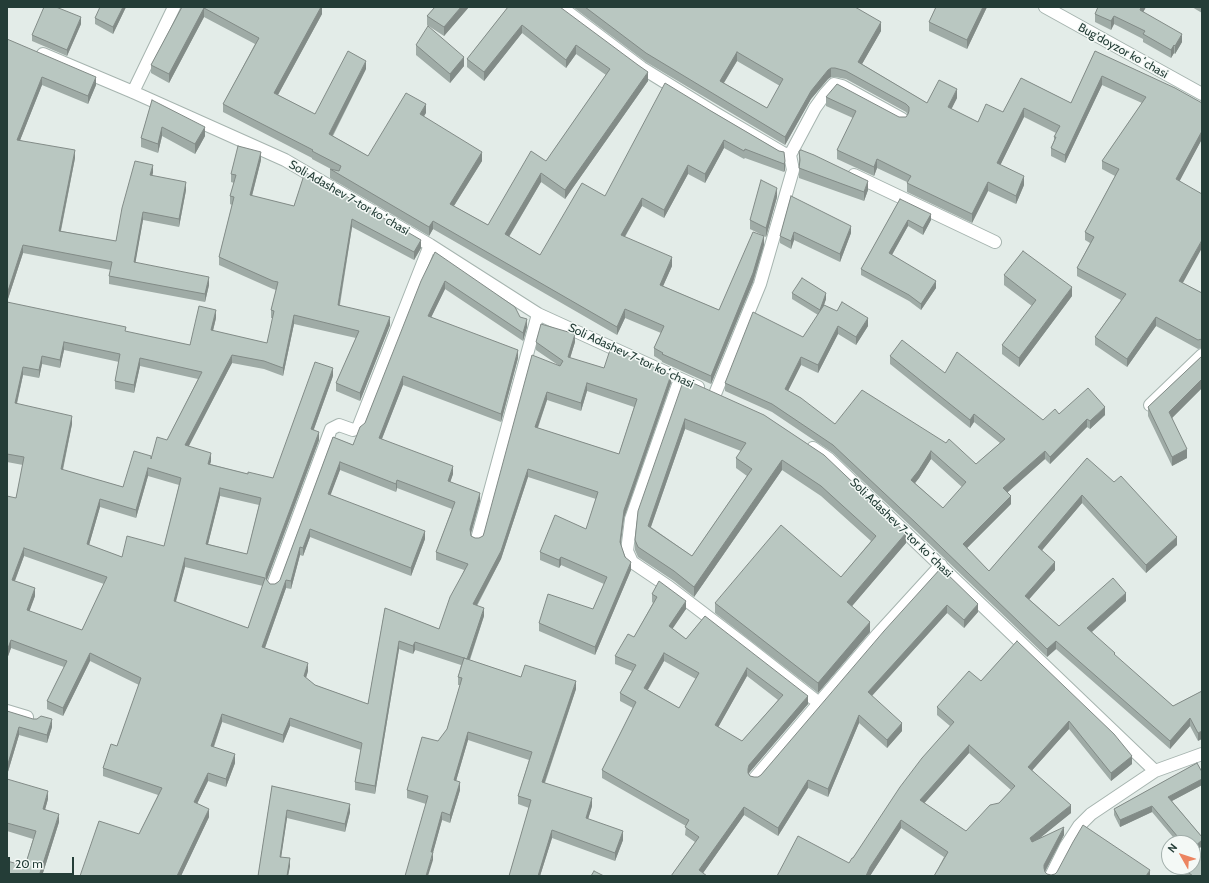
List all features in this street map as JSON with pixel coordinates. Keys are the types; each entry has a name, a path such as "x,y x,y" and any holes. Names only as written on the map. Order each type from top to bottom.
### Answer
{"street":[{"path":"133,92 174,7"},
{"path":"561,7 642,68 783,153 790,154 804,151"},
{"name":"Bug'doyzor koʻchasi","path":"1045,7 1202,94"},
{"name":"Soli Adashev 7-tor koʻchasi","path":"35,51 133,92 285,160 430,245 538,314 728,400"},
{"path":"715,394 760,284 793,170 790,154 815,108 834,84 842,86 902,119"},
{"path":"847,172 995,242"},
{"path":"273,585 331,429 338,425 353,430 358,428 430,245"},
{"path":"477,539 538,314"},
{"path":"1150,405 1202,355"},
{"path":"680,379 631,519 627,551 632,562 669,587 818,703"},
{"name":"Soli Adashev 7-tor koʻchasi","path":"804,442 829,458 1155,771"},
{"path":"755,778 878,634 941,565"},
{"path":"7,711 35,720"},
{"path":"1051,876 1066,846 1079,826 1091,814 1155,771 1202,754"}],"building":[{"path":"44,7 56,7 81,17 67,50 32,35"},
{"path":"100,7 123,7 113,27 95,18"},
{"path":"182,7 321,7 274,93 315,114 348,51 366,61 329,134 368,156 406,93 426,104 420,114 482,152 450,204 488,225 531,151 546,161 610,69 576,45 566,60 522,25 484,72 467,59 508,7 560,7 648,72 565,190 541,173 505,234 540,255 582,183 605,196 665,83 779,151 784,152 784,164 745,149 744,151 724,140 705,174 688,165 664,210 642,198 621,235 672,257 660,285 719,310 753,232 764,236 753,273 711,376 662,354 663,353 654,348 664,326 625,309 617,327 433,221 429,227 330,169 339,171 341,166 223,104 259,38 204,8 169,74 151,65"},
{"path":"435,7 461,7 444,27 427,16"},
{"path":"585,7 855,7 881,22 858,62 927,103 939,80 957,89 948,107 978,122 986,104 1003,112 1021,78 1071,103 1095,51 1175,88 1202,103 1202,131 1176,179 1202,194 1202,240 1179,281 1202,293 1202,339 1198,340 1156,317 1127,359 1095,337 1126,294 1077,268 1094,237 1085,232 1119,169 1102,161 1146,97 1102,76 1065,155 1051,148 1056,137 1054,137 1060,126 1024,108 997,163 1024,176 1016,196 988,182 972,214 907,183 911,176 877,159 874,167 837,150 856,111 826,97 837,84 899,117 906,117 909,111 909,107 906,104 846,71 835,68 828,70 811,91 785,137 646,53","holes":["737,52 783,79 767,108 720,81"]},
{"path":"936,7 983,7 967,40 929,22"},
{"path":"1098,7 1141,7 1140,10 1182,34 1171,50 1143,34 1145,31 1114,16 1111,21 1095,14"},
{"path":"428,26 464,57 450,74 416,45"},
{"path":"7,39 96,77 88,96 42,77 17,140 75,150 59,231 116,241 122,208 135,161 153,165 150,175 186,182 179,219 143,212 134,262 209,277 205,294 109,276 112,262 23,245 7,294"},
{"path":"152,100 205,127 195,144 162,127 158,144 141,138"},
{"path":"238,146 261,152 250,195 294,206 305,172 421,240 414,252 352,219 338,305 390,317 360,393 336,383 359,331 294,315 283,368 264,361 232,355 185,445 211,453 208,464 248,474 248,472 273,478 315,362 333,368 311,429 319,432 266,574 266,579 270,584 275,584 280,580 333,437 353,445 360,427 365,423 421,281 435,252 515,307 520,317 527,319 523,333 445,281 428,316 518,350 501,414 403,376 379,438 453,466 448,481 480,493 470,529 471,536 479,538 483,536 484,533 532,355 560,366 563,361 536,342 541,324 575,334 568,357 604,368 610,350 632,357 671,375 624,510 620,542 625,557 631,562 595,647 539,623 548,594 593,609 607,577 561,557 559,560 540,552 555,515 586,529 598,492 528,469 501,551 473,604 484,608 467,659 415,642 413,646 399,641 375,786 355,782 362,743 290,718 283,735 222,714 211,746 235,754 226,779 208,773 194,802 209,809 177,876 80,876 99,821 139,834 162,788 103,768 111,744 117,746 141,678 90,653 63,708 47,701 67,661 11,640 7,651 7,496 16,498 24,457 7,454 7,302 126,327 125,331 190,345 199,306 216,310 211,330 267,343 274,311 271,310 278,282 219,257 234,197 230,196 236,175 231,174","holes":["64,342 120,354 115,381 134,385 140,358 202,372 167,440 157,437 151,459 151,456 134,451 123,487 61,469 72,416 15,403 23,367 39,370 42,356 60,360","587,383 637,399 619,454 535,427 547,392 581,403","340,462 396,484 397,480 455,502 436,552 468,564 450,597 439,629 385,608 368,704 315,685 304,676 308,663 262,647 286,580 291,581 300,547 303,548 310,529 411,568 425,531 328,494","148,468 181,478 164,546 127,536 122,557 87,544 100,499 136,510","220,488 261,498 247,554 206,544","24,548 107,577 82,630 27,610 35,588 12,580","185,558 265,578 248,628 174,601"]},
{"path":"801,150 868,181 864,192 799,168 799,151"},
{"path":"761,180 777,188 766,228 750,220"},
{"path":"791,196 851,226 840,254 794,232 791,241 780,236"},
{"path":"900,199 931,214 923,228 908,220 889,253 936,281 921,304 909,295 861,269"},
{"path":"1023,251 1072,287 1019,358 1002,345 1036,300 1004,275"},
{"path":"802,278 826,293 820,310 792,293"},
{"path":"842,302 868,318 856,337 838,326 818,365 801,357 785,389 801,398 835,424 862,390 946,443 949,439 976,464 1005,439 974,414 970,420 890,356 902,340 945,373 957,352 1043,420 1055,409 1059,414 1088,388 1105,407 1090,421 1087,419 1050,457 1045,451 1003,488 1011,496 963,544 989,571 1087,458 1114,482 1121,476 1177,537 1146,565 1082,495 1038,547 1055,562 1025,596 1059,626 1113,578 1126,593 1087,628 1173,706 1202,691 1202,731 1198,733 1190,718 1170,741 1056,641 1047,649 833,445 772,404 725,383 753,312 803,337 824,305 837,311","holes":["931,451 966,482 943,508 911,480"]},
{"path":"1202,356 1202,379 1169,412 1187,449 1172,457 1148,407"},
{"path":"684,379 764,415 824,455 906,533 847,602 870,622 818,683 715,603 781,525 841,577 876,536 821,486 782,460 694,587 674,571 638,547 635,540 638,511","holes":["685,419 746,443 736,458 752,469 692,556 648,526"]},
{"path":"941,568 978,604 964,620 947,605 868,692 902,723 887,740 859,715 828,789 808,780 778,828 744,807 699,870 707,876 671,876 699,837 685,827 689,820 602,770 636,702 620,693 636,665 615,656 628,634 634,637 657,597 652,594 659,581 686,601 669,626 686,639 705,616 808,696 749,765 748,773 750,776 754,777 761,775 884,631","holes":["664,653 699,673 679,708 644,688","747,668 783,695 742,741 715,725"]},
{"path":"1017,641 1114,734 1132,756 1111,773 1069,721 1028,767 1071,805 1030,838 1032,842 1064,827 1044,865 1045,872 1051,875 1057,872 1083,825 1150,870 1146,876 934,876 948,852 901,820 870,867 866,876 777,876 798,836 849,863 900,787 922,758 954,722 937,707 969,671 981,681","holes":["969,745 1015,786 999,803 990,805 966,831 920,800"]},
{"path":"464,658 521,677 525,665 576,681 542,782 592,798 586,818 623,831 615,853 552,830 538,876 509,876 531,800 518,796 532,752 468,732 454,780 460,782 450,815 442,812 426,876 405,876 428,796 407,790 422,737 438,741 447,729 462,678 458,677"},
{"path":"7,711 33,719 37,719 41,716 52,719 47,735 19,727 7,767"},
{"path":"1197,763 1202,772 1202,779 1168,797 1200,835 1176,835 1152,806 1120,820 1114,809"},
{"path":"7,779 48,791 43,809 59,814 39,876 7,876 7,861 25,866 36,831 7,823"},
{"path":"272,786 350,804 345,824 287,810 280,857 290,858 287,876 258,876"},
{"path":"1201,857 1202,876 1192,875 1201,875"},
{"path":"594,871 604,876 591,876"}]}
